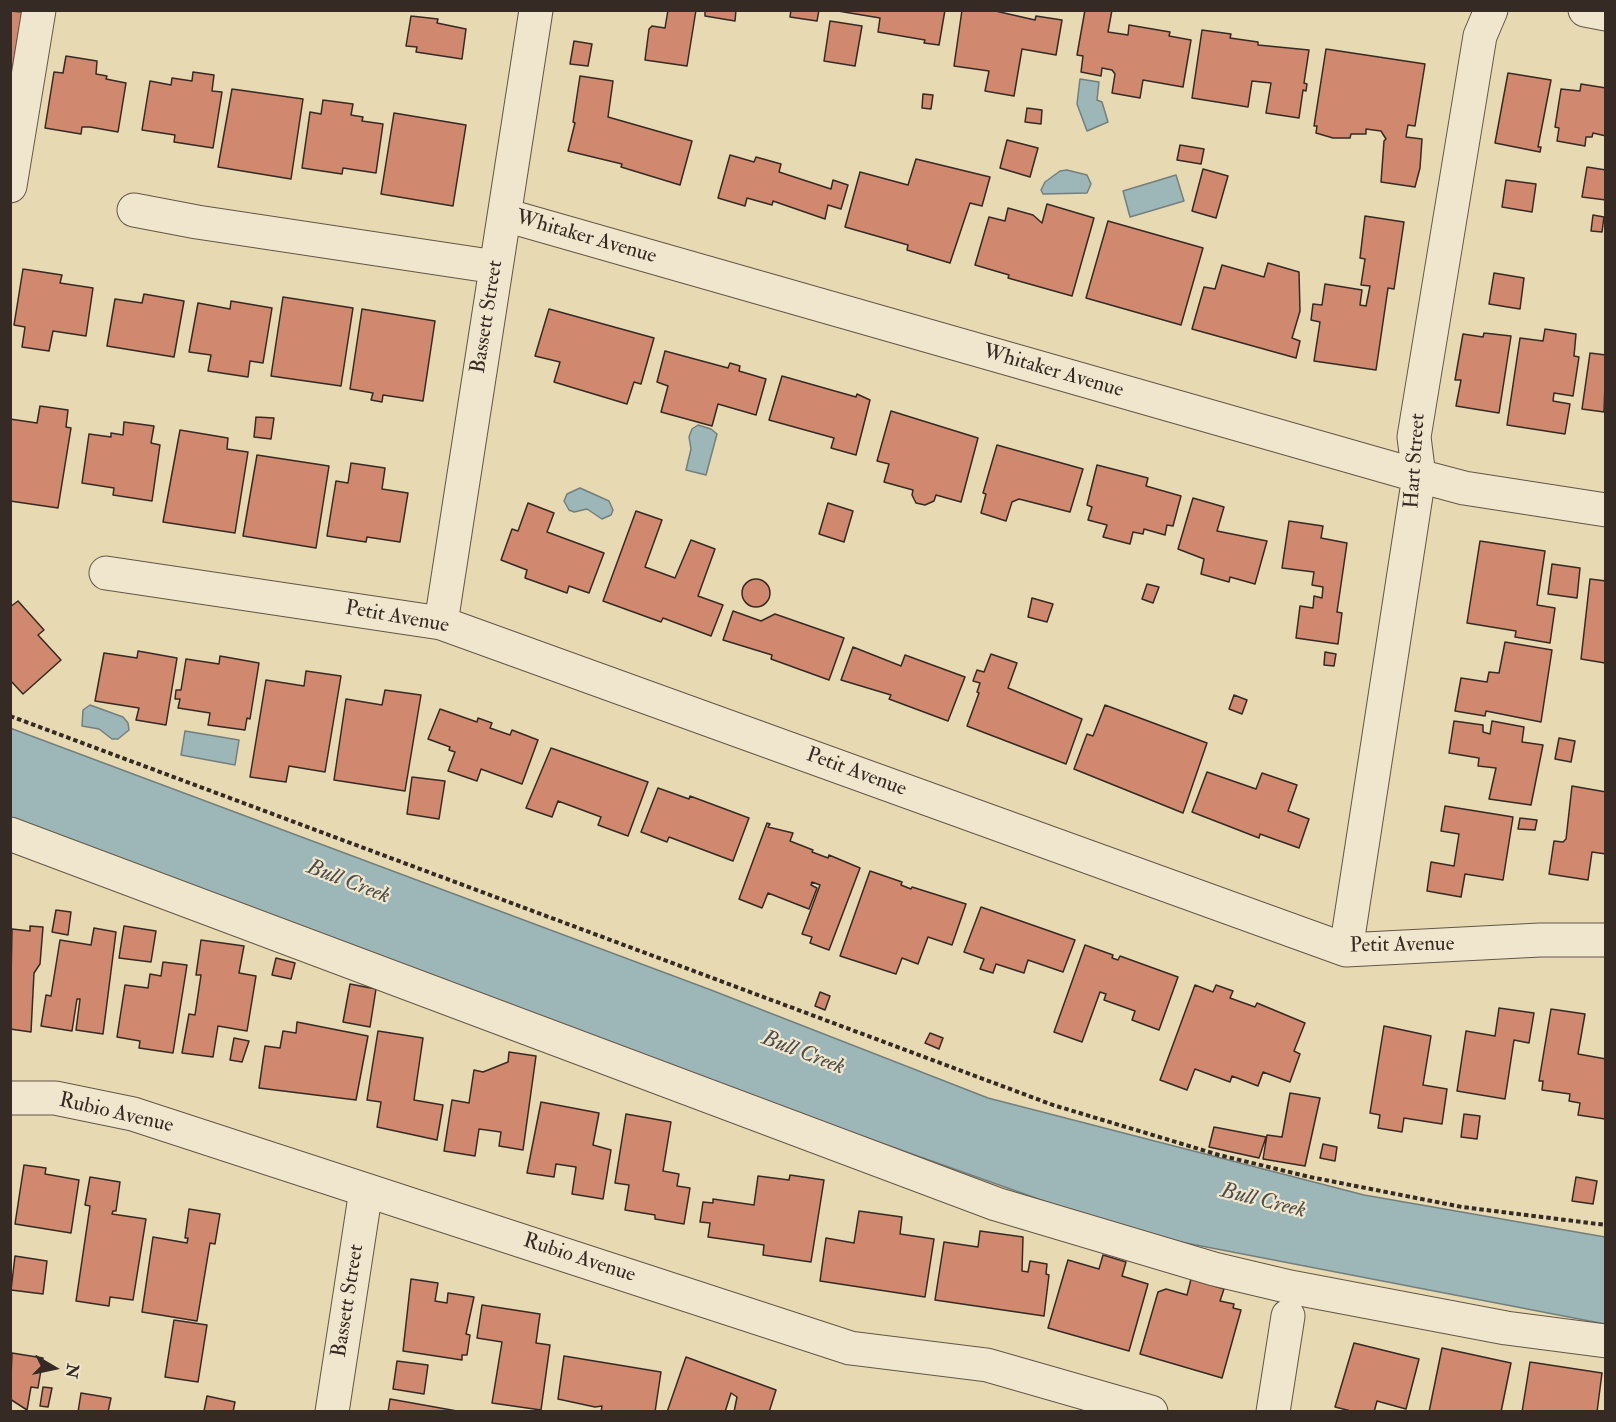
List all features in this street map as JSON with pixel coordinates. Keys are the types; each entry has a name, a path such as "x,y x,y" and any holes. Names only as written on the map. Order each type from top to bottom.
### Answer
{"street":[{"path":"10,186 39,10"},
{"name":"Bassett Street","path":"441,623 536,10"},
{"name":"Hart Street","path":"1346,950 1419,476 1414,437 1480,36 1491,10"},
{"path":"1585,10 1605,14"},
{"path":"134,210 197,222 496,267"},
{"name":"Whitaker Avenue","path":"505,215 1419,476 1464,488 1605,510"},
{"name":"Petit Avenue","path":"106,573 441,623 1346,950 1540,940 1605,940"},
{"path":"10,834 996,1204 1214,1269 1290,1287 1506,1328 1605,1341"},
{"name":"Rubio Avenue","path":"10,1098 55,1098 133,1114 850,1348 987,1365 1151,1412"},
{"name":"Bassett Street","path":"332,1412 366,1190"},
{"path":"1273,1412 1288,1316"}],"path":[{"path":"10,716 1053,1105 1219,1155 1311,1177 1462,1207 1605,1225"}],"water":[{"path":"1080,79 1099,82 1097,100 1102,102 1108,122 1087,131 1077,104"},
{"path":"1067,170 1087,175 1091,184 1087,193 1043,194 1041,190 1045,182 1060,171"},
{"path":"1176,175 1184,201 1130,217 1123,191"},
{"path":"698,425 711,429 717,434 706,475 686,470 691,449 689,437 692,429"},
{"path":"580,488 609,501 613,510 611,515 602,519 587,509 574,512 569,510 564,501 567,494"},
{"path":"90,705 123,717 128,723 129,730 118,739 112,739 99,729 82,726 83,710"},
{"name":"Bull Creek","path":"10,728 711,990 988,1098 1364,1195 1605,1237 1605,1324 1134,1233 808,1117 11,824"},
{"path":"185,731 239,740 235,765 181,755"}],"building":[{"path":"668,10 696,10 687,66 645,60 649,29 652,26 665,28"},
{"path":"705,10 736,10 735,21 705,16"},
{"path":"791,10 819,10 817,21 790,17"},
{"path":"832,10 945,10 939,45 924,43 925,40 878,32 880,18"},
{"path":"962,10 991,10 1035,20 1036,16 1062,20 1056,55 1022,49 1014,96 985,91 989,71 954,66"},
{"path":"1085,10 1112,10 1108,32 1128,35 1129,25 1170,32 1169,36 1191,40 1183,87 1143,80 1140,98 1112,93 1115,74 1112,70 1102,68 1101,76 1081,72 1083,56 1077,55"},
{"path":"10,11 22,12 10,85"},
{"path":"411,16 438,19 437,23 466,29 462,59 416,52 417,47 406,46"},
{"path":"830,21 862,26 855,66 824,61"},
{"path":"1202,30 1231,34 1230,38 1258,42 1258,45 1309,50 1304,83 1307,84 1306,91 1303,90 1299,118 1266,113 1271,83 1252,81 1248,107 1192,98"},
{"path":"574,41 592,44 588,66 570,64"},
{"path":"1326,49 1425,64 1415,126 1408,125 1406,137 1422,139 1420,168 1415,187 1381,182 1386,139 1381,131 1366,129 1366,134 1351,134 1350,138 1333,138 1316,133 1317,126 1314,126"},
{"path":"66,56 97,61 96,74 107,76 106,79 126,83 118,132 82,127 81,134 45,128 54,72 63,73"},
{"path":"193,72 214,75 212,91 222,92 213,148 174,142 175,135 142,130 150,81 171,85 172,78 192,81"},
{"path":"1508,73 1551,80 1538,147 1541,147 1540,152 1495,143"},
{"path":"580,76 613,81 608,117 692,141 680,185 621,167 622,164 568,151 575,123 573,122"},
{"path":"1581,84 1606,88 1606,136 1593,133 1592,137 1586,137 1585,146 1557,141 1559,128 1555,127 1561,89 1580,91"},
{"path":"232,89 303,99 291,179 218,167"},
{"path":"923,94 933,95 931,109 922,108"},
{"path":"323,100 353,104 351,115 363,117 362,121 383,124 376,173 343,168 342,174 302,168 310,112 321,114"},
{"path":"1027,108 1042,110 1041,124 1025,122"},
{"path":"394,113 466,125 453,206 381,194"},
{"path":"1007,140 1038,148 1030,177 1000,168"},
{"path":"1180,145 1204,149 1201,164 1177,160"},
{"path":"730,155 754,162 756,157 781,164 779,172 831,189 833,180 848,185 841,209 828,205 825,219 773,201 772,205 747,198 745,206 718,198"},
{"path":"916,159 990,177 982,206 970,203 950,263 907,250 908,245 845,227 860,172 908,185"},
{"path":"1587,167 1606,170 1606,200 1582,197"},
{"path":"1203,169 1228,176 1216,218 1192,211"},
{"path":"1506,180 1536,184 1532,212 1502,207"},
{"path":"1047,204 1094,218 1072,296 1008,278 1009,275 975,265 989,217 1005,221 1008,208 1033,215 1042,223"},
{"path":"1593,215 1604,217 1602,232 1591,231"},
{"path":"1365,216 1404,222 1394,289 1388,288 1376,370 1314,361 1320,322 1311,320 1313,304 1322,305 1325,284 1362,290 1360,305 1366,306 1370,286 1361,285 1365,259 1360,258"},
{"path":"1108,221 1203,248 1181,325 1086,298"},
{"path":"1268,263 1299,272 1300,311 1292,338 1300,341 1296,358 1192,329 1204,287 1215,289 1222,265 1264,277"},
{"path":"23,269 62,275 60,283 93,288 86,336 53,331 49,351 22,347 25,327 14,325"},
{"path":"1494,273 1524,278 1520,309 1489,304"},
{"path":"144,294 184,301 174,357 107,346 115,299 142,303"},
{"path":"283,297 353,308 341,386 271,376"},
{"path":"231,301 272,308 263,363 250,361 248,377 208,371 211,355 189,352 198,303 230,309"},
{"path":"362,309 435,321 423,401 383,395 382,402 371,400 373,393 350,389"},
{"path":"549,309 654,338 641,384 634,382 627,404 554,382 560,362 535,356"},
{"path":"1545,329 1576,334 1574,356 1579,357 1573,396 1554,393 1553,401 1570,404 1565,434 1507,425 1520,338 1543,341"},
{"path":"1484,333 1511,336 1499,413 1456,406 1461,380 1455,380 1463,334 1483,337"},
{"path":"665,351 728,368 730,363 740,366 739,371 766,379 756,415 718,404 712,426 661,412 668,386 657,382"},
{"path":"1590,353 1606,355 1604,412 1582,409"},
{"path":"782,376 856,397 857,394 870,400 856,455 831,448 834,438 769,420"},
{"path":"40,406 68,410 66,427 71,428 58,508 10,501 10,419 37,423"},
{"path":"891,411 978,438 961,502 936,495 934,501 925,505 916,503 912,495 913,490 884,482 889,464 877,461"},
{"path":"256,417 274,418 271,439 254,437"},
{"path":"124,422 154,426 151,443 160,445 152,501 113,495 114,488 82,483 89,434 111,437 111,433 123,435"},
{"path":"180,430 228,438 227,449 248,452 235,533 163,522"},
{"path":"997,445 1083,469 1070,512 1019,499 1012,502 1006,521 981,513 986,494 983,493"},
{"path":"257,455 329,466 316,548 243,536"},
{"path":"351,463 385,468 382,489 408,493 400,542 367,537 366,542 327,536 336,481 348,483"},
{"path":"1097,465 1148,478 1146,486 1181,496 1173,526 1167,525 1165,535 1144,529 1143,534 1133,532 1130,544 1103,537 1107,525 1088,520 1092,507 1087,505"},
{"path":"1193,498 1224,507 1217,531 1267,541 1255,584 1230,577 1229,582 1201,574 1204,559 1178,549"},
{"path":"528,503 554,513 547,532 604,553 589,593 569,586 567,593 525,578 527,570 501,560 512,529 518,531"},
{"path":"828,503 853,511 844,542 819,534"},
{"path":"636,511 662,520 645,567 675,578 691,540 715,549 698,596 723,605 711,636 663,618 661,622 603,601"},
{"path":"1289,521 1323,526 1321,538 1347,543 1337,612 1342,613 1338,644 1296,638 1300,606 1313,608 1314,596 1322,598 1323,587 1312,585 1314,572 1282,568"},
{"path":"1480,541 1545,551 1537,605 1555,608 1550,643 1515,637 1516,631 1467,623"},
{"path":"1552,564 1580,568 1577,598 1548,594"},
{"path":"756,579 766,583 770,593 766,603 756,607 746,603 742,593 746,583"},
{"path":"1590,579 1606,581 1605,663 1581,659"},
{"path":"1147,584 1159,587 1153,603 1142,599"},
{"path":"1032,598 1053,604 1047,622 1028,617"},
{"path":"18,601 44,630 38,635 61,660 23,694 10,680 10,607"},
{"path":"733,611 761,621 775,614 844,638 829,680 771,659 772,655 723,640"},
{"path":"1505,642 1552,650 1541,722 1486,711 1485,716 1455,711 1461,678 1487,682 1489,672 1499,673"},
{"path":"853,647 901,666 905,655 965,677 948,721 889,699 891,695 841,680"},
{"path":"138,651 177,658 166,725 136,720 139,708 95,701 104,653 137,658"},
{"path":"1325,652 1336,654 1334,666 1324,665"},
{"path":"991,654 1017,663 1008,688 1082,719 1066,764 967,726 979,693 977,692 980,683 973,681 977,670 984,672"},
{"path":"220,656 259,663 250,719 247,718 245,730 208,725 210,713 178,708 180,699 175,699 176,690 181,690 186,659 219,664"},
{"path":"306,671 341,676 325,772 289,766 286,782 250,777 266,680 304,686"},
{"path":"385,690 421,695 405,791 334,780 346,699 382,705"},
{"path":"1234,695 1247,700 1242,714 1229,709"},
{"path":"1105,705 1207,743 1183,813 1074,769 1087,734 1093,736"},
{"path":"440,709 477,722 478,718 492,723 490,728 510,735 512,730 538,740 522,784 481,769 477,781 448,771 455,752 449,750 450,747 428,739"},
{"path":"1454,721 1483,725 1483,732 1490,734 1492,721 1524,727 1522,742 1543,745 1531,805 1489,799 1496,768 1478,766 1479,758 1449,753"},
{"path":"1559,738 1575,741 1571,762 1555,759"},
{"path":"551,748 648,782 628,836 598,825 601,817 558,801 552,817 526,808"},
{"path":"1207,772 1256,789 1262,773 1297,785 1288,811 1309,819 1299,848 1260,834 1259,838 1192,812"},
{"path":"412,777 445,781 439,819 407,814"},
{"path":"1572,786 1606,792 1606,854 1592,852 1588,880 1549,874 1554,841 1563,842 1566,839"},
{"path":"658,788 689,799 690,796 749,818 733,861 669,837 667,842 641,832"},
{"path":"1445,806 1513,817 1503,880 1465,874 1461,897 1427,891 1431,862 1454,866 1459,834 1441,831"},
{"path":"1520,818 1537,820 1535,830 1518,829"},
{"path":"767,823 770,824 768,827 793,833 790,841 813,850 812,852 828,858 829,855 860,868 829,950 810,943 812,937 802,934 820,885 812,882 811,885 817,888 809,909 768,893 762,908 739,899"},
{"path":"870,871 902,882 901,885 911,889 912,887 966,904 952,945 928,937 918,964 902,958 896,974 840,956"},
{"path":"981,907 1075,940 1063,972 1028,960 1024,973 996,964 993,973 980,969 984,959 964,952"},
{"path":"56,910 71,912 68,935 52,932"},
{"path":"30,926 43,927 40,964 34,973 31,1032 10,1029 12,929 30,931"},
{"path":"124,926 156,931 151,962 119,958"},
{"path":"94,928 116,932 103,1034 76,1030 80,999 77,999 72,1031 41,1026 46,995 51,996 60,940 91,945"},
{"path":"201,940 244,946 239,973 256,976 247,1031 218,1026 213,1057 182,1053 189,1014 195,1015 201,975 196,975"},
{"path":"1085,945 1113,955 1112,958 1118,960 1120,956 1178,977 1159,1030 1132,1020 1135,1011 1104,1000 1106,994 1100,992 1082,1042 1054,1032"},
{"path":"276,958 295,963 291,979 272,975"},
{"path":"163,962 187,965 173,1053 139,1048 140,1041 117,1037 125,985 148,988 150,974 161,976"},
{"path":"350,984 376,989 370,1027 343,1022"},
{"path":"1195,985 1213,992 1216,985 1233,991 1230,998 1255,1007 1257,1003 1305,1023 1294,1051 1300,1054 1290,1082 1263,1072 1258,1086 1232,1076 1230,1082 1195,1069 1187,1090 1160,1080"},
{"path":"820,992 830,996 825,1010 815,1006"},
{"path":"1499,1008 1534,1013 1529,1043 1514,1040 1505,1099 1457,1091 1466,1031 1495,1036"},
{"path":"1551,1009 1585,1014 1578,1054 1606,1059 1605,1119 1578,1115 1580,1103 1569,1101 1570,1094 1542,1090 1543,1081 1539,1081"},
{"path":"297,1022 368,1036 356,1100 259,1088 265,1046 280,1048 283,1031 296,1033"},
{"path":"1384,1026 1431,1036 1423,1085 1447,1089 1442,1124 1404,1118 1402,1132 1378,1128 1380,1115 1370,1113"},
{"path":"378,1031 423,1038 414,1100 443,1105 437,1140 377,1127 381,1102 367,1100"},
{"path":"930,1033 943,1038 939,1049 925,1043"},
{"path":"234,1038 249,1041 242,1062 230,1060"},
{"path":"509,1052 536,1056 523,1150 499,1146 501,1132 479,1129 475,1156 444,1151 452,1100 469,1103 474,1070 483,1072 508,1062"},
{"path":"1290,1093 1320,1098 1305,1166 1263,1159 1267,1135 1282,1137"},
{"path":"541,1102 599,1113 593,1145 611,1150 603,1199 572,1194 576,1167 556,1164 554,1177 527,1173"},
{"path":"626,1114 671,1122 663,1171 679,1174 677,1186 690,1188 684,1224 655,1219 655,1215 625,1210 629,1185 615,1183"},
{"path":"1464,1114 1480,1116 1477,1139 1461,1137"},
{"path":"1214,1127 1266,1137 1259,1158 1209,1147"},
{"path":"1323,1144 1337,1147 1335,1161 1320,1158"},
{"path":"24,1165 46,1168 45,1174 79,1180 71,1233 15,1224"},
{"path":"790,1175 824,1180 811,1262 763,1255 764,1245 708,1237 710,1223 700,1222 703,1202 713,1203 713,1199 754,1205 758,1176 789,1180"},
{"path":"90,1177 120,1182 116,1211 112,1214 146,1219 133,1300 110,1297 109,1306 76,1301 90,1206 85,1205"},
{"path":"1576,1177 1597,1181 1593,1204 1572,1201"},
{"path":"189,1209 220,1214 215,1244 210,1243 197,1321 142,1312 153,1237 187,1243 188,1238 185,1238"},
{"path":"859,1211 902,1217 900,1234 934,1239 925,1297 820,1281 826,1238 854,1243"},
{"path":"980,1231 1023,1237 1022,1271 1028,1272 1030,1261 1047,1264 1046,1274 1049,1275 1044,1316 935,1300 944,1242 978,1247"},
{"path":"1103,1255 1126,1262 1122,1276 1148,1284 1129,1351 1048,1328 1068,1260 1099,1269"},
{"path":"15,1256 47,1261 43,1294 11,1290"},
{"path":"411,1279 438,1283 435,1301 447,1303 448,1293 474,1297 466,1334 470,1335 467,1355 462,1355 462,1360 403,1351"},
{"path":"1191,1279 1224,1289 1220,1301 1234,1304 1233,1308 1241,1310 1222,1378 1140,1354 1158,1292 1166,1289 1187,1295"},
{"path":"482,1305 540,1314 536,1343 550,1345 541,1410 492,1403 502,1342 477,1338"},
{"path":"174,1320 207,1325 198,1382 165,1377"},
{"path":"1354,1343 1419,1359 1406,1409 1377,1401 1374,1412 1355,1412 1335,1407"},
{"path":"1442,1348 1511,1363 1501,1412 1429,1412"},
{"path":"12,1353 43,1358 38,1388 31,1387 27,1410 10,1399"},
{"path":"564,1356 661,1372 655,1412 601,1412 602,1406 595,1407 558,1399"},
{"path":"686,1357 776,1390 769,1412 734,1412 737,1397 731,1393 725,1412 667,1412"},
{"path":"397,1361 428,1365 424,1394 393,1389"},
{"path":"1530,1362 1602,1373 1597,1412 1522,1412"},
{"path":"43,1387 52,1388 48,1407 40,1406"},
{"path":"81,1393 111,1398 108,1412 78,1412"},
{"path":"207,1396 235,1402 233,1412 201,1412 204,1411"},
{"path":"390,1399 457,1411 457,1412 388,1412"}]}
